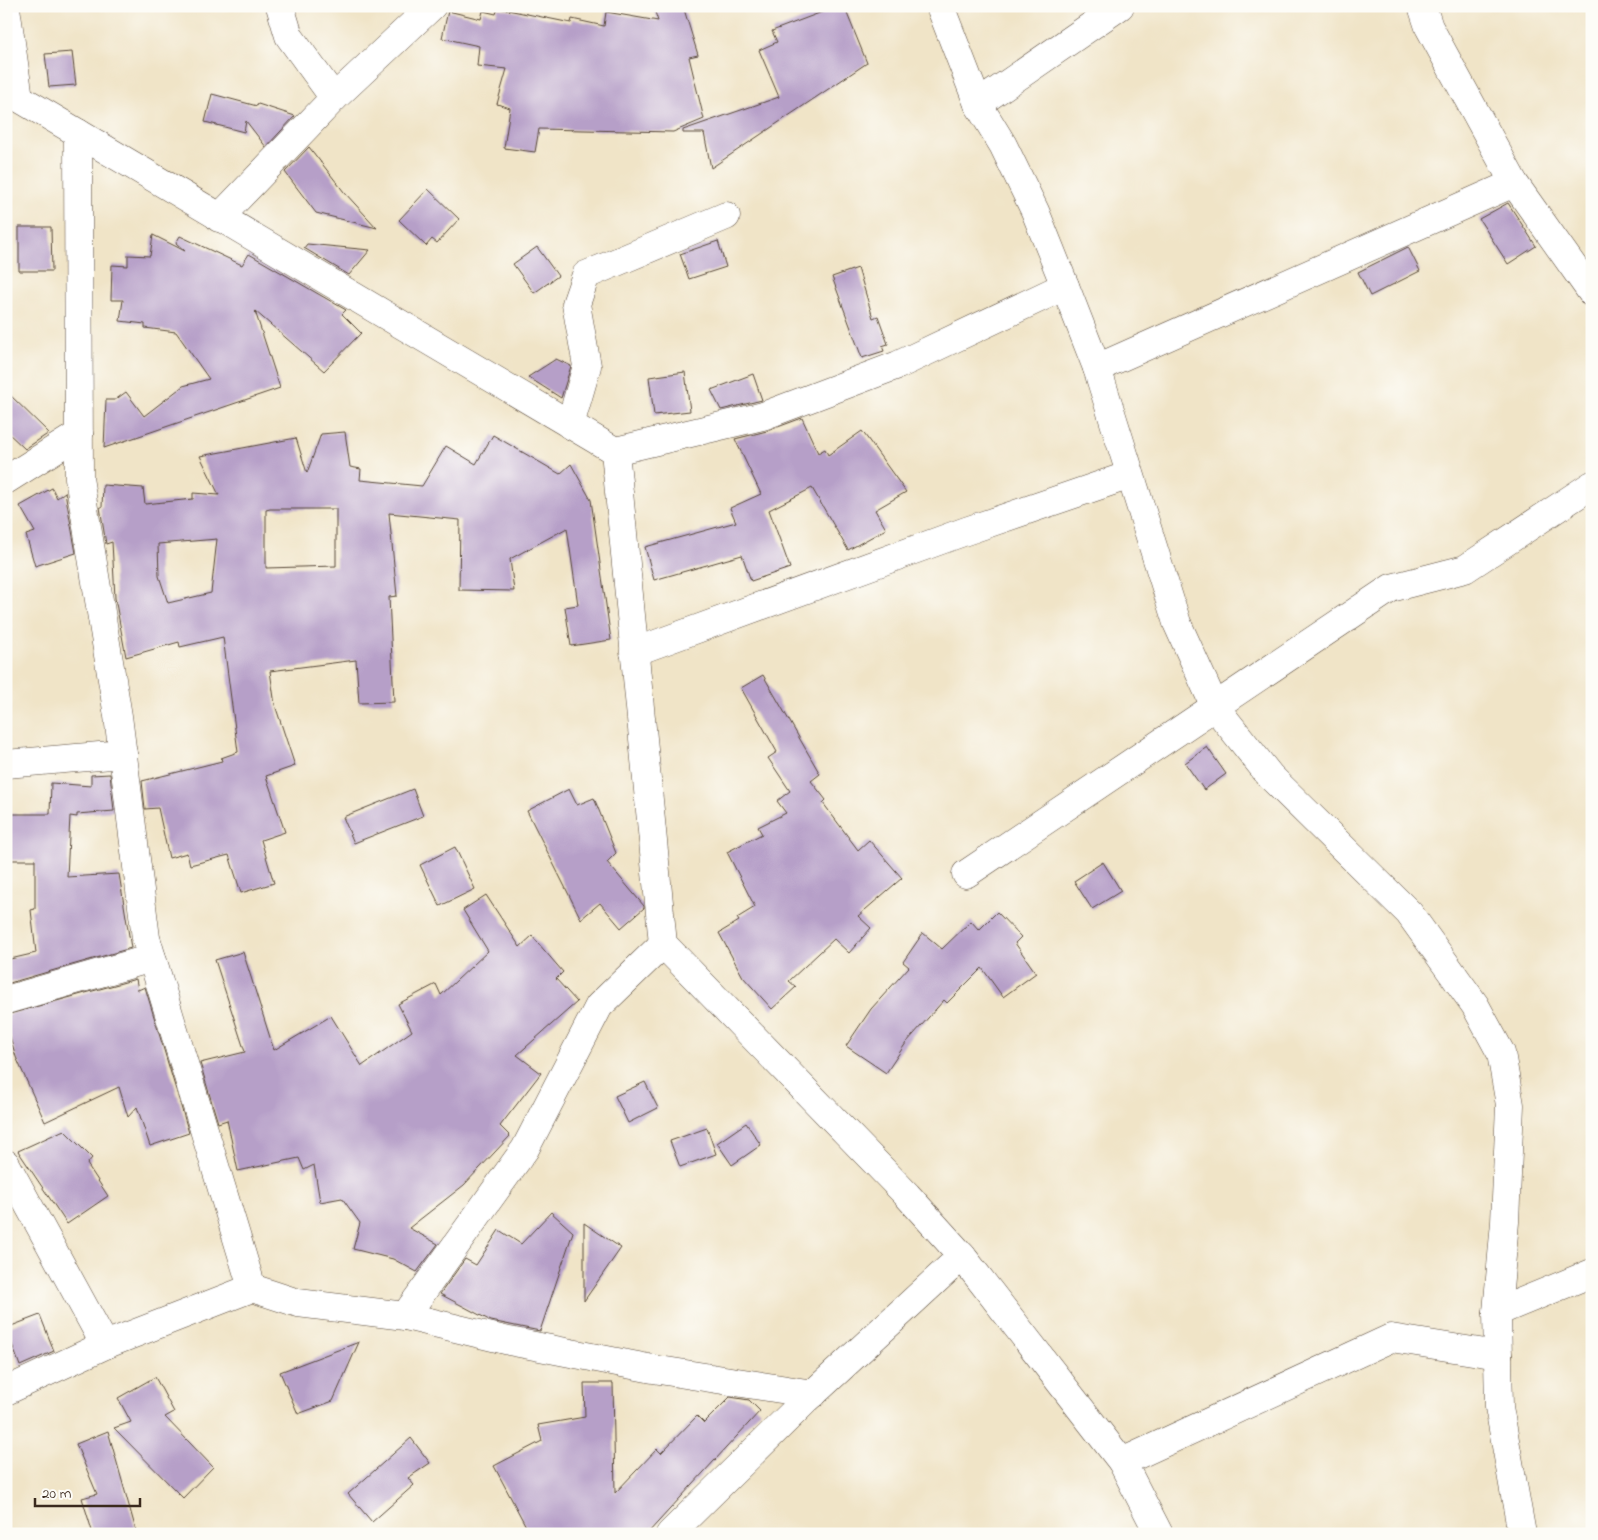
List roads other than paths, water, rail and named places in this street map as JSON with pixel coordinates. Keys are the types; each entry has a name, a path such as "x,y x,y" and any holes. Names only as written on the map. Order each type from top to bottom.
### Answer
{"street":[{"path":"280,6 289,36 334,98"},
{"path":"219,218 334,98 432,6"},
{"path":"940,6 978,104 1003,145 1035,210 1065,286 1097,368 1176,623 1215,707 1270,776 1410,913 1475,1005 1501,1054 1510,1105 1505,1222 1497,1312 1499,1407 1522,1534"},
{"path":"978,104 1120,6"},
{"path":"1422,6 1428,27 1514,183 1592,293"},
{"path":"6,8 12,96 78,133 615,451 763,416 898,365 1065,286"},
{"path":"78,133 79,478 122,754 146,938 252,1288"},
{"path":"1097,368 1514,183"},
{"path":"570,425 586,366 576,304 586,275 726,216"},
{"path":"6,480 79,434"},
{"path":"615,451 664,944 907,1195 962,1256 1122,1462 1159,1534"},
{"path":"634,652 966,531 1130,475"},
{"path":"966,874 1391,588 1465,569 1592,485"},
{"path":"6,764 122,754"},
{"path":"405,1316 525,1149 599,1006 664,944"},
{"path":"6,1000 152,958"},
{"path":"6,1164 105,1345"},
{"path":"670,1534 813,1394 962,1256"},
{"path":"1497,1312 1592,1274"},
{"path":"6,1391 105,1345 252,1288 298,1303 405,1316 509,1341 653,1369 813,1394"},
{"path":"1122,1462 1391,1338 1498,1355"}]}
